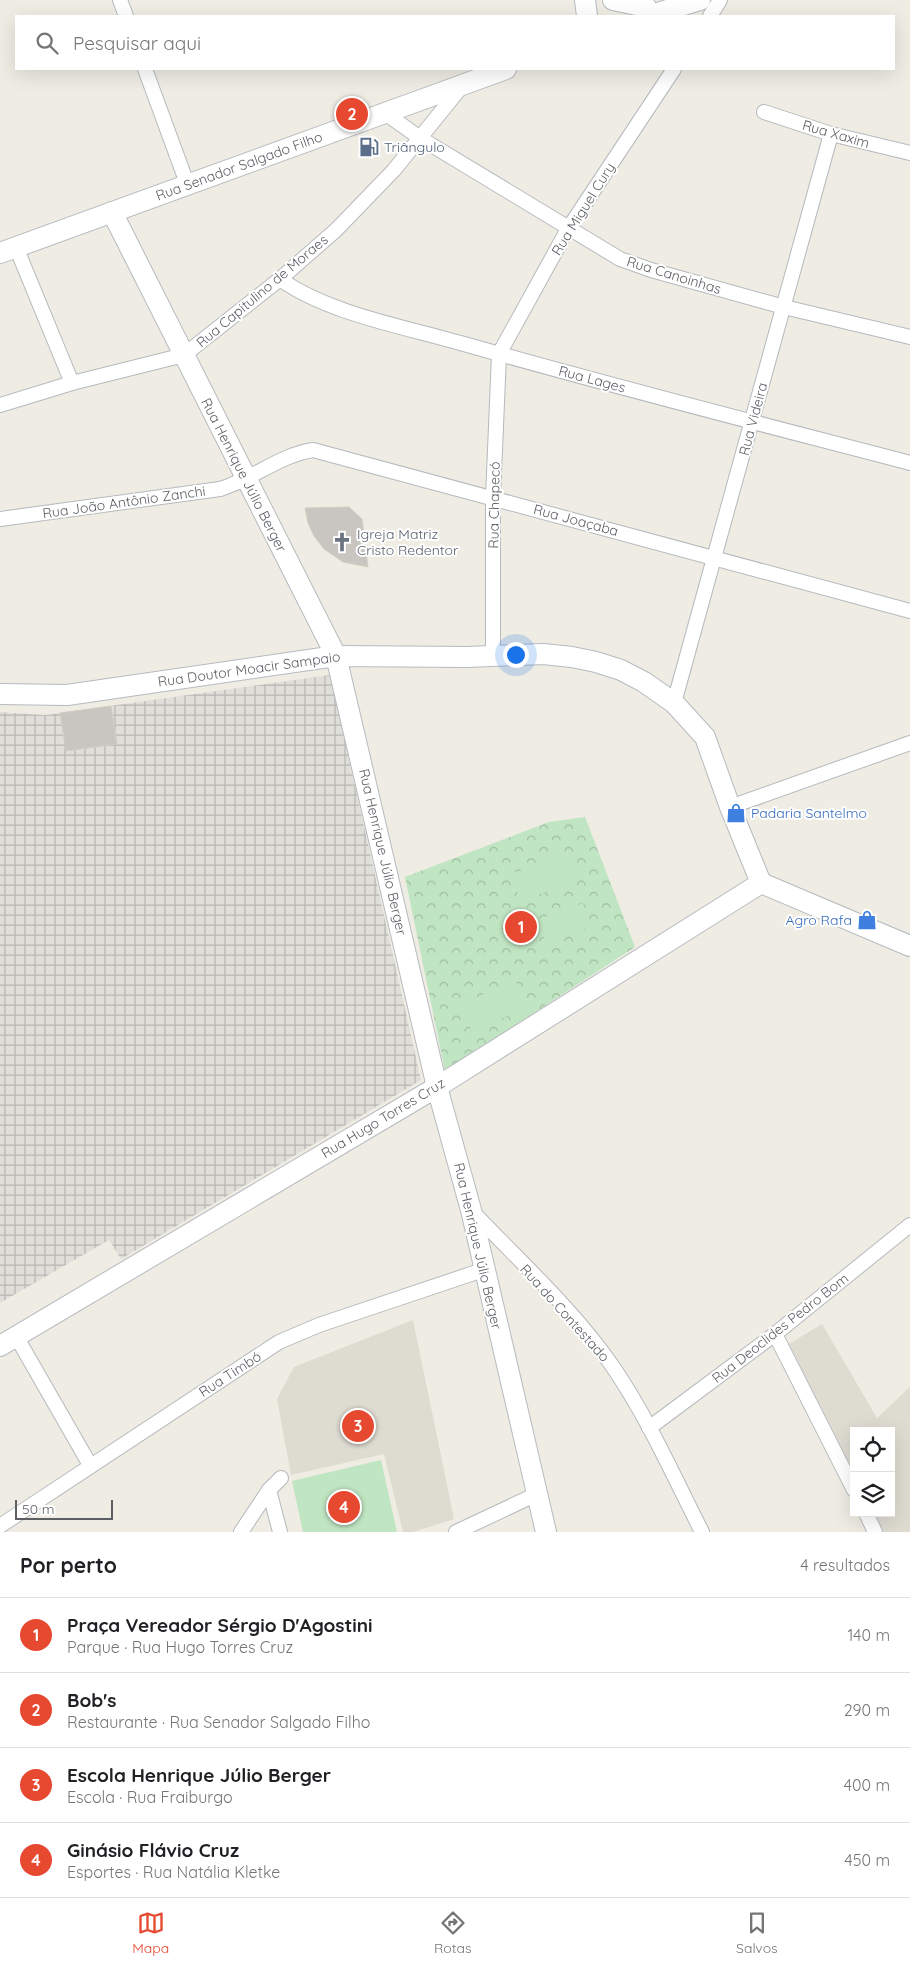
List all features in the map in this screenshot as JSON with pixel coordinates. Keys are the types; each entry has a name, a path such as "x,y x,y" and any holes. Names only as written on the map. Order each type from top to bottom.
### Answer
{"street":[{"path":"120,0 126,15"},
{"path":"585,0 588,15"},
{"path":"613,0 648,13 700,0"},
{"path":"648,13 667,0"},
{"path":"711,15 720,0"},
{"path":"145,70 188,186"},
{"name":"Rua Senador Salgado Filho","path":"8,250 503,70"},
{"name":"Rua Miguel Cury","path":"499,354 568,228 673,70"},
{"name":"Rua Capitulino de Moraes","path":"0,405 72,384 184,356 280,279 370,196 465,83"},
{"name":"Rua Xaxim","path":"764,112 832,134 910,153"},
{"name":"Rua Canoinhas","path":"384,113 420,138 606,251 634,264 784,307 910,337"},
{"name":"Rua Videira","path":"674,703 832,134"},
{"name":"Rua Henrique Júlio Berger","path":"112,212 336,656 437,1087 471,1210 483,1270 546,1532"},
{"path":"8,250 72,384"},
{"name":"Rua Lages","path":"280,279 315,300 499,354 910,463"},
{"name":"Rua Chapecó","path":"493,656 493,498 499,354"},
{"name":"Rua Joaçaba","path":"247,479 298,452 313,450 910,610"},
{"name":"Rua João Antônio Zanchi","path":"0,519 211,491 247,479"},
{"name":"Rua Doutor Moacir Sampaio","path":"0,694 67,695 336,656 493,656 543,654 596,662 621,670 644,682 674,703 705,737 730,807 761,883"},
{"path":"730,807 910,743"},
{"path":"761,883 910,946"},
{"name":"Rua Hugo Torres Cruz","path":"8,1341 437,1087 761,883"},
{"name":"Rua do Contestado","path":"471,1210 593,1340 614,1368 649,1428 702,1532"},
{"name":"Rua Deoclides Pedro Bom","path":"649,1428 775,1334 910,1225"},
{"name":"Rua Timbó","path":"0,1526 279,1342 319,1325 483,1270"},
{"path":"775,1334 850,1482"},
{"path":"8,1341 90,1466"},
{"path":"241,1532 269,1490 281,1478"},
{"path":"269,1490 280,1532"},
{"path":"456,1532 537,1494"},
{"path":"868,1517 875,1532"}],"shaded area":[{"path":"330,675 421,1080 121,1259 109,1240 0,1303 0,712 45,715"},
{"path":"413,1320 454,1519 413,1532 403,1532 384,1454 291,1475 277,1399 294,1367"},
{"path":"822,1324 877,1418 910,1387 910,1532 883,1532 876,1517 895,1517 895,1427 850,1427 850,1465 789,1344"}],"green space":[{"path":"585,817 635,947 445,1071 405,877 549,822"},
{"path":"566,854 576,882 520,901 511,874"},
{"path":"583,903 591,927 546,943 537,920"},
{"path":"515,980 528,1007 472,1032 460,1005"},
{"path":"381,1460 397,1532 303,1532 292,1481"}],"building":[{"name":"Igreja Matriz Cristo Redentor","path":"349,507 362,519 368,567 343,562 324,549 314,536 308,523 305,508"},
{"path":"111,706 117,744 66,751 60,713"}],"place":[{"name":"Bob's","path":"352,114"},
{"name":"Triângulo","path":"369,147"},
{"name":"Igreja Matriz Cristo Redentor","path":"342,542"},
{"name":"Padaria Santelmo","path":"736,813"},
{"name":"Agro Rafa","path":"867,920"},
{"name":"Praça Vereador Sérgio D'Agostini","path":"521,927"},
{"name":"Escola Henrique Júlio Berger","path":"358,1426"},
{"name":"Ginásio Flávio Cruz","path":"344,1507"}]}
